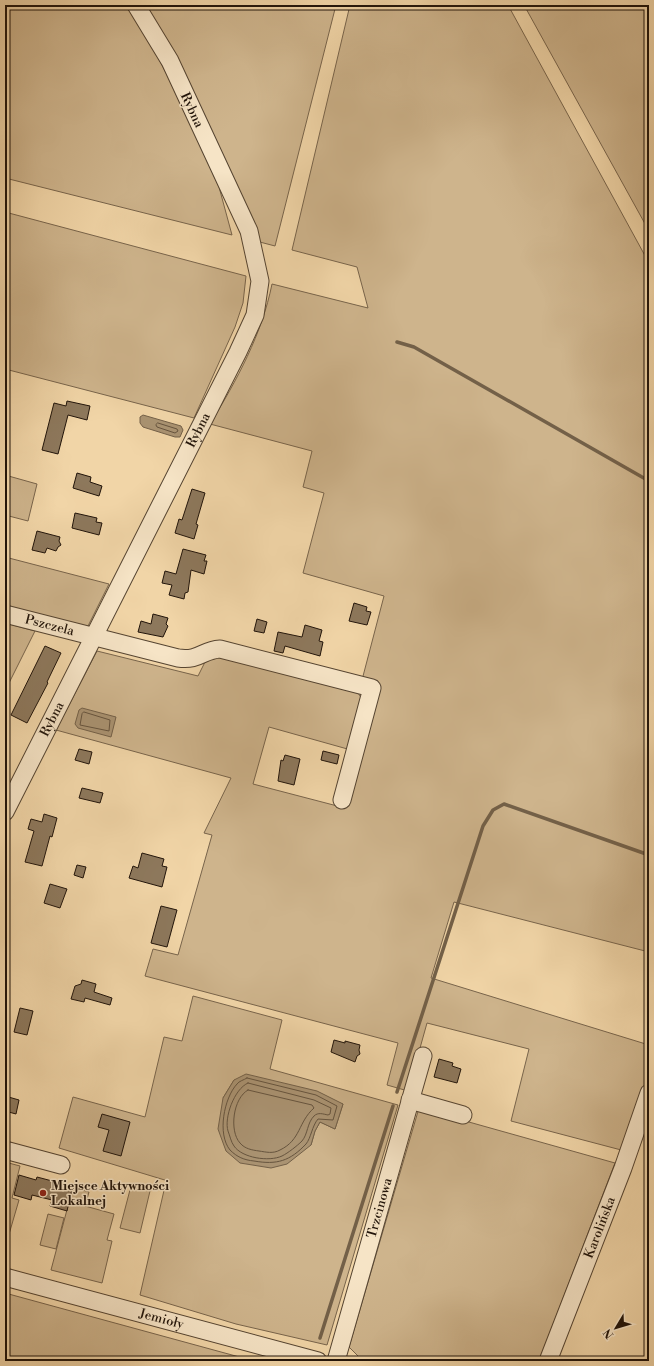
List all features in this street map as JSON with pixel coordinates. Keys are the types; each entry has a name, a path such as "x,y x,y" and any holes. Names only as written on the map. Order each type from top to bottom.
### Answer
{"street":[{"name":"Rybna","path":"5,812 238,352 255,315 260,282 249,231 157,38 136,5"},
{"name":"Pszczela","path":"5,614 94,638 154,651 178,658 198,658 211,650 220,649 372,688 342,800"},
{"name":"Trzcinowa","path":"336,1361 423,1056"},
{"name":"Karolińska","path":"548,1361 625,1162 649,1093"},
{"path":"410,1100 463,1116"},
{"path":"5,1150 61,1165"},
{"name":"Jemioły","path":"5,1277 318,1361"},
{"path":"554,1361 555,1340"}],"shaded area":[{"path":"5,5 128,5 148,38 178,96 219,187 232,235 5,178"},
{"path":"143,5 336,5 275,246 256,241"},
{"path":"350,5 508,5 649,263 649,952 454,902 431,978 649,1045 649,1076 625,1151 511,1121 529,1049 427,1023 408,1091 387,1085 398,1043 145,976 153,949 178,955 212,835 204,833 231,778 56,730 97,651 198,676 208,656 216,653 350,689 358,693 364,702 351,750 269,727 253,784 345,808 380,685 362,680 384,596 303,573 324,493 303,487 312,451 210,424 239,374 255,339 268,303 272,284 368,308 357,267 292,250"},
{"path":"524,5 649,5 649,231"},
{"path":"5,212 246,276 243,303 235,327 194,418 5,369"},
{"path":"5,475 37,484 28,521 5,515"},
{"path":"5,557 109,584 86,630 5,609"},
{"path":"5,623 35,631 5,691"},
{"path":"193,996 282,1020 270,1069 398,1105 327,1345 236,1324 140,1295 165,1186 168,1181 59,1148 73,1097 145,1117 164,1037 182,1041","holes":["234,1080 343,1104 335,1129 320,1122 315,1131 311,1145 223,1098"]},
{"path":"419,1108 615,1163 539,1361 367,1361 361,1359 349,1347"},
{"path":"5,1162 20,1166 12,1198 19,1200 5,1248"},
{"path":"131,1186 150,1191 140,1233 120,1228"},
{"path":"73,1187 89,1192 85,1206 114,1214 107,1240 112,1241 102,1283 51,1270"},
{"path":"48,1214 64,1218 56,1249 40,1245"},
{"path":"5,1293 254,1361 5,1361"}],"water":[{"path":"143,415 181,426 183,430 180,437 175,437 143,427 140,423 140,417"},
{"path":"82,708 116,717 111,737 78,728 75,724 79,710"},
{"path":"246,1074 317,1091 343,1104 335,1129 320,1122 315,1131 311,1145 287,1164 271,1168 240,1163 226,1151 218,1129 223,1098 234,1080"}],"building":[{"path":"67,401 90,406 87,420 68,415 58,454 42,450 54,403 66,406"},
{"path":"77,473 91,477 90,482 102,486 99,496 73,488"},
{"path":"192,489 205,493 196,524 198,525 194,539 175,533 179,519 182,520"},
{"path":"75,513 97,518 96,522 102,523 99,535 72,528"},
{"path":"37,531 60,537 59,541 61,545 56,551 47,548 45,553 32,550"},
{"path":"183,549 206,555 204,561 207,561 204,574 191,570 188,592 185,593 184,599 169,595 172,585 162,583 165,571 176,574"},
{"path":"354,603 367,607 366,611 371,612 367,625 349,621"},
{"path":"153,614 168,618 166,624 168,626 163,637 138,632 141,621 151,624"},
{"path":"257,619 267,622 264,633 254,631"},
{"path":"305,625 322,630 319,641 323,642 320,656 285,646 283,653 274,651 278,632 302,637"},
{"path":"45,646 61,653 47,682 48,683 27,723 11,715"},
{"path":"79,749 92,752 89,764 75,760"},
{"path":"323,751 339,755 337,764 321,760"},
{"path":"285,755 300,759 294,785 278,781 281,760 283,761"},
{"path":"82,788 103,793 100,803 79,798"},
{"path":"44,814 57,818 52,837 50,836 42,866 25,862 34,831 28,829 31,819 42,822"},
{"path":"142,853 164,859 162,866 167,867 162,887 129,878 133,866 138,868"},
{"path":"77,865 86,867 83,878 74,875"},
{"path":"50,884 67,889 60,908 44,903"},
{"path":"161,906 177,910 167,947 151,943"},
{"path":"82,980 96,984 94,992 112,998 110,1005 85,998 84,1002 71,999 75,986 81,984"},
{"path":"20,1008 33,1011 27,1035 14,1032"},
{"path":"334,1040 360,1045 360,1054 357,1056 355,1062 331,1052"},
{"path":"439,1059 453,1063 452,1066 461,1069 457,1083 434,1077"},
{"path":"5,1096 19,1100 16,1114 5,1111"},
{"path":"102,1114 130,1122 121,1156 103,1151 109,1130 98,1127"},
{"name":"Miejsce Aktywności Lokalnej","path":"19,1175 36,1180 37,1177 56,1182 56,1185 72,1189 67,1211 50,1206 52,1200 32,1195 31,1200 14,1195"}],"waterway":[{"path":"397,342 414,347 649,481"},
{"path":"397,1092 483,826 493,810 504,804 649,855"},
{"path":"320,1338 393,1106"}],"place":[{"name":"Miejsce Aktywności Lokalnej","path":"43,1193"}]}
